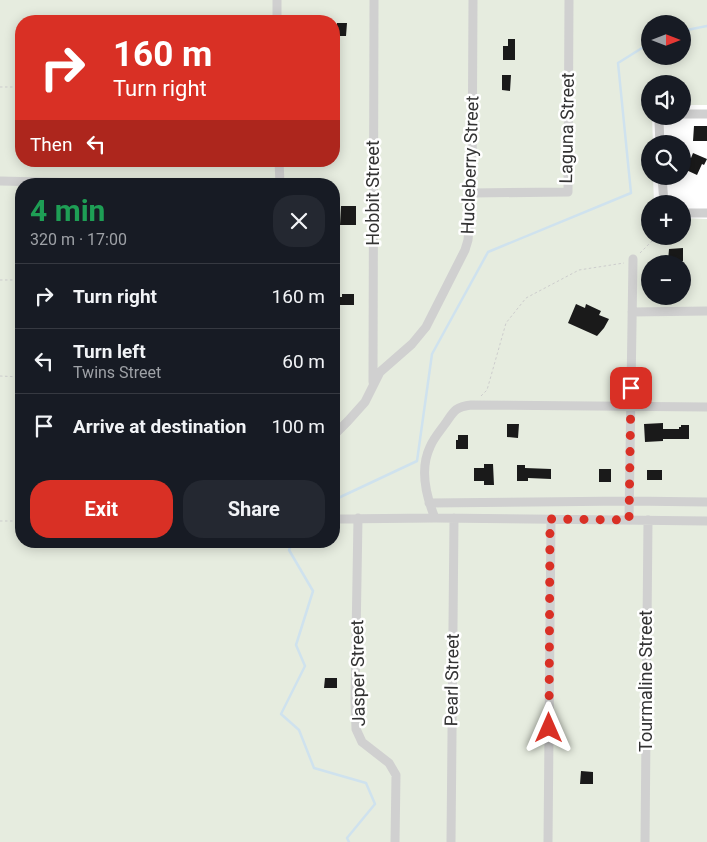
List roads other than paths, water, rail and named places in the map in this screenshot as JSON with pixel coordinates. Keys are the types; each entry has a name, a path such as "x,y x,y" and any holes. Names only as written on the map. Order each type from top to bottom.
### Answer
{"street":[{"path":"277,0 277,15"},
{"name":"Hobbit Street","path":"373,386 374,0"},
{"name":"Hucleberry Street","path":"340,429 366,402 380,372 412,344 426,327 465,250 468,240 472,193 473,0"},
{"name":"Laguna Street","path":"472,193 568,192 569,0"},
{"path":"691,114 707,114"},
{"path":"0,181 15,181"},
{"path":"691,213 707,213"},
{"path":"629,520 633,260"},
{"path":"632,312 707,311"},
{"path":"435,518 424,482 425,464 429,447 454,411 460,407 471,405 707,407"},
{"path":"429,503 707,502"},
{"name":"Jasper Street","path":"358,518 356,729 362,742 389,764 396,775 395,842"},
{"name":"Pearl Street","path":"451,842 454,518"},
{"path":"340,519 707,521"},
{"path":"548,842 550,519"},
{"name":"Tourmaline Street","path":"645,842 648,520"}],"waterway":[{"path":"691,29 707,26"},
{"path":"340,497 417,461 432,354 488,252 631,193 618,63 641,49"},
{"path":"290,548 289,550 313,591 296,645 305,666 281,714 299,730 314,768 366,783 375,804 347,838 349,842"}]}
